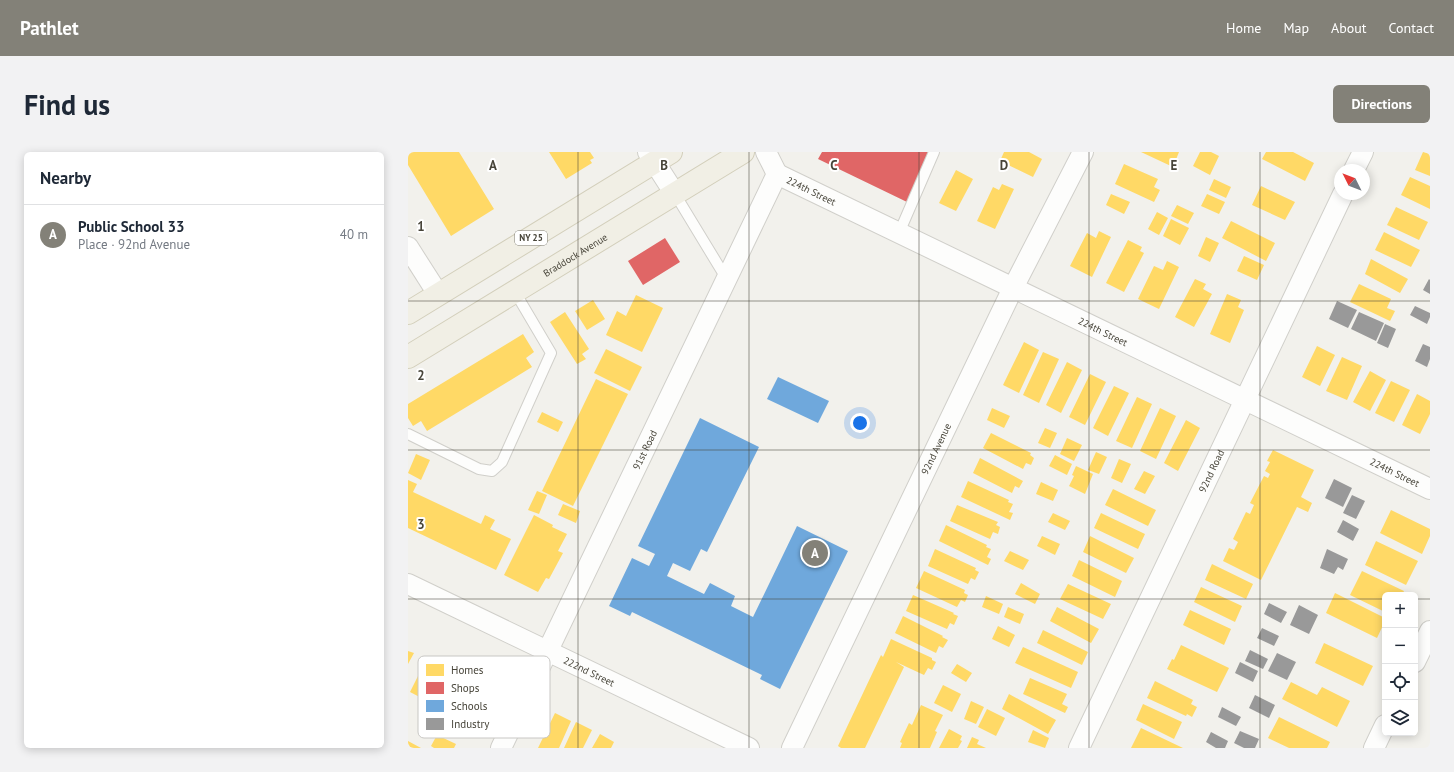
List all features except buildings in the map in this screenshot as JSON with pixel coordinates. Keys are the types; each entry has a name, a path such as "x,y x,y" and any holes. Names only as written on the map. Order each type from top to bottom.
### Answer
{"main road":[{"name":"Braddock Avenue","path":"408,357 743,152"},
{"name":"NY 25","path":"408,313 658,155"}],"street":[{"path":"766,152 777,174"},
{"name":"92nd Avenue","path":"792,748 1013,288 1083,152"},
{"path":"1357,164 1363,152"},
{"path":"658,155 675,194"},
{"name":"224th Street","path":"777,174 1430,488"},
{"name":"91st Road","path":"546,656 777,174"},
{"name":"92nd Road","path":"1079,748 1340,200"},
{"path":"408,247 438,294"},
{"name":"222nd Street","path":"408,584 749,748"},
{"path":"1418,656 1430,631"},
{"path":"1374,748 1382,731"},
{"name":"91st Road","path":"501,748 506,738"}],"lane":[{"path":"899,233 934,152"},
{"path":"675,194 726,278"},
{"path":"408,434 479,469 492,471 502,462 551,353 515,292"}],"place":[{"name":"Public School 33","path":"815,553"}]}
